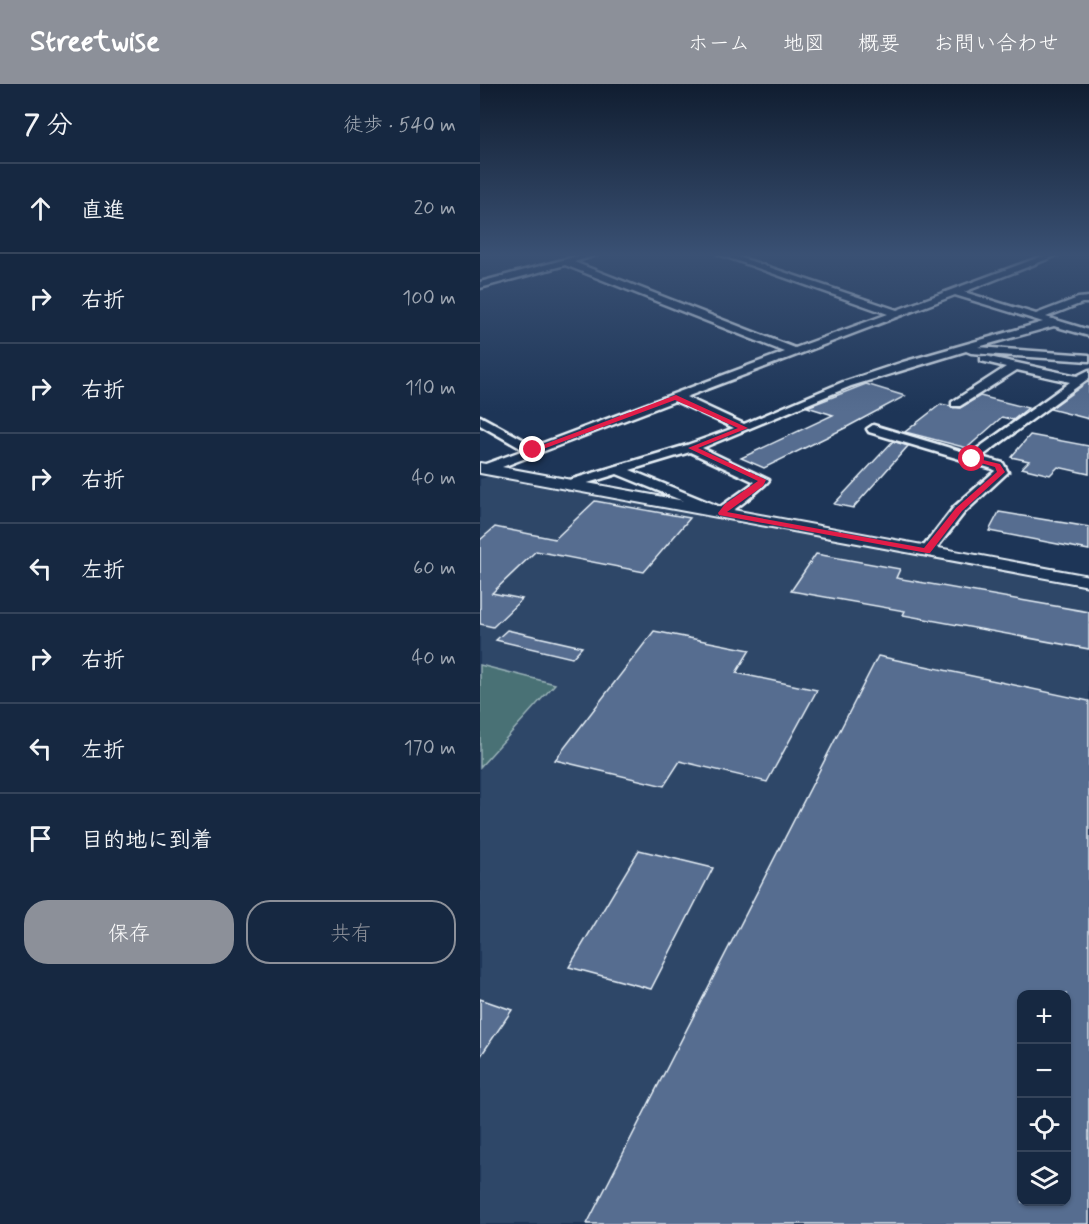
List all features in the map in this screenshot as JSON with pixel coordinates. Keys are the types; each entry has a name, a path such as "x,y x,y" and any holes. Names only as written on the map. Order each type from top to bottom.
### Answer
{"street":[{"path":"681,307 795,352"},
{"path":"879,307 899,314"},
{"path":"481,470 916,307"},
{"path":"1004,307 1089,333"},
{"path":"1037,317 1062,307"},
{"path":"568,485 691,448 847,384 1055,322"},
{"path":"955,350 1089,358"},
{"path":"955,350 1078,380"},
{"path":"956,404 1015,366"},
{"path":"972,459 1089,373"},
{"path":"676,398 744,428"},
{"path":"480,420 533,450"},
{"path":"873,429 998,466 1002,472 959,510 927,551"},
{"path":"691,448 762,480 760,484 728,506 722,513"},
{"path":"481,470 1089,580"},
{"path":"618,470 722,513"}],"shaded area":[{"path":"490,476 1089,587 1089,1224 480,1224 480,479"}],"green space":[{"path":"480,665 555,684 480,767"}],"building":[{"path":"1089,381 1089,419 1050,409"},
{"path":"866,384 905,396 764,468 741,458 833,415 807,407"},
{"path":"980,396 1028,408 1013,420 1002,417 967,448 905,432 941,404 960,408"},
{"path":"1030,435 1089,446 1089,474 1058,467 1050,475 1022,468 1029,461 1011,457"},
{"path":"893,441 908,446 853,508 834,504"},
{"path":"595,501 690,518 644,572 536,551 492,593 522,599 493,627 480,624 480,540 495,527 555,539"},
{"path":"999,512 1089,527 1089,550 989,531"},
{"path":"816,554 900,569 896,578 1089,612 1089,649 903,615 905,611 791,591"},
{"path":"507,630 582,647 572,658 496,640"},
{"path":"654,631 750,650 736,673 817,690 767,782 680,761 664,786 555,760"},
{"path":"878,656 1089,701 1089,1224 587,1224"},
{"path":"639,850 713,868 651,989 569,967"},
{"path":"480,999 512,1010 480,1057"}],"route":[{"path":"533,450 676,398 744,428 691,448 762,480 760,484 728,506 722,513 927,551 959,510 1002,472 998,466 972,459"}]}
